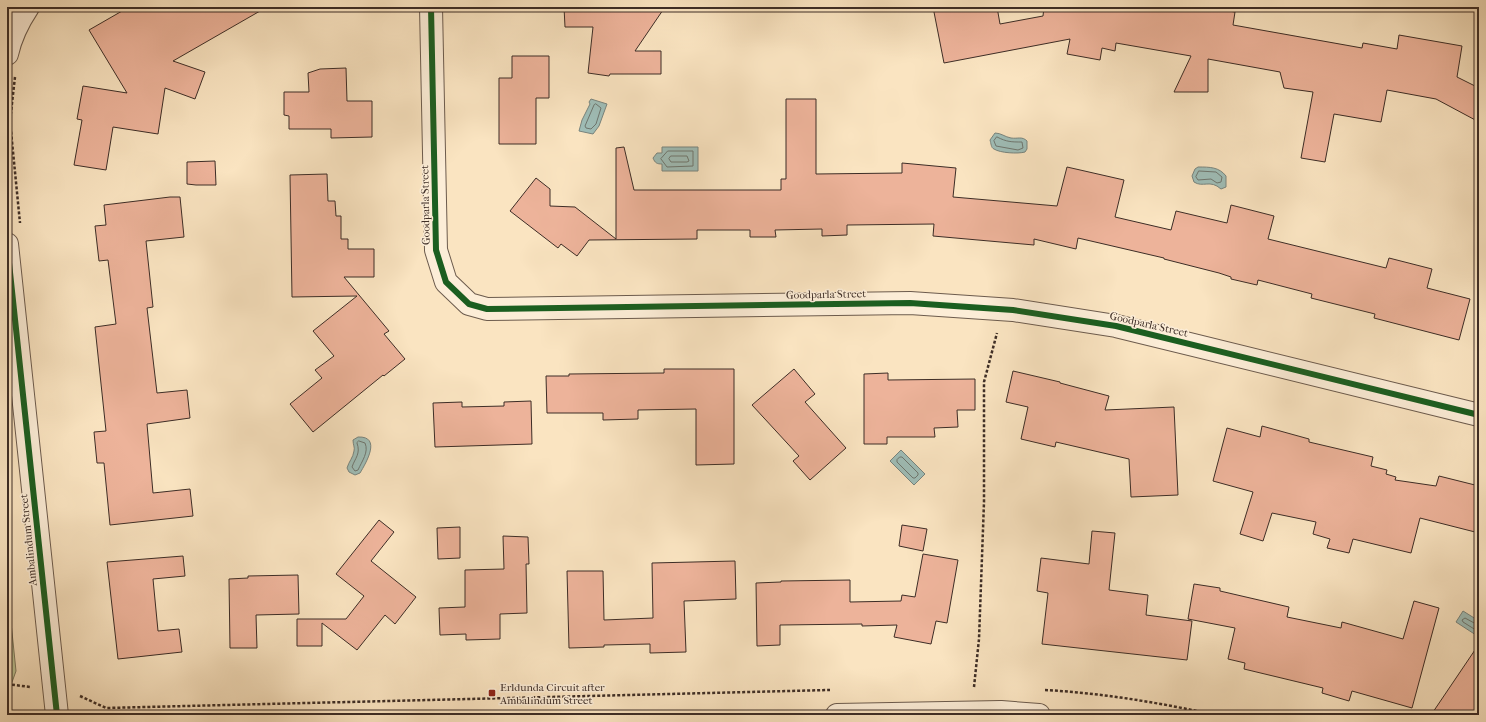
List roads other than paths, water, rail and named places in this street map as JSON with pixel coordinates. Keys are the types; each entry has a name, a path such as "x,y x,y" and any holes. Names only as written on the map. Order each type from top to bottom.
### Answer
{"street":[{"name":"Goodparla Street","path":"431,7 436,250 446,282 469,304 487,309 910,303 1013,310 1130,329 1479,415"},
{"path":"12,63 10,41 18,15"},
{"name":"Ambalindum Street","path":"7,244 57,715"},
{"path":"838,715 1001,712 1040,715"}],"water":[{"path":"591,99 607,104 599,126 593,134 579,131"},
{"path":"995,133 1011,138 1020,138 1027,141 1027,149 1022,153 1014,153 994,149 990,140"},
{"path":"662,147 698,147 698,171 662,171 662,164 656,163 653,158 657,153 662,153"},
{"path":"1198,167 1210,167 1223,173 1226,176 1226,187 1221,189 1210,184 1197,184 1194,182 1192,176 1195,169"},
{"path":"358,437 365,438 371,445 366,463 360,473 355,475 349,472 347,468 353,453 353,440"},
{"path":"901,450 925,474 914,485 890,461"},
{"path":"1463,611 1479,621 1479,637 1456,622"}],"place":[{"name":"Erldunda Circuit after Ambalindum Street","path":"492,693"}]}
